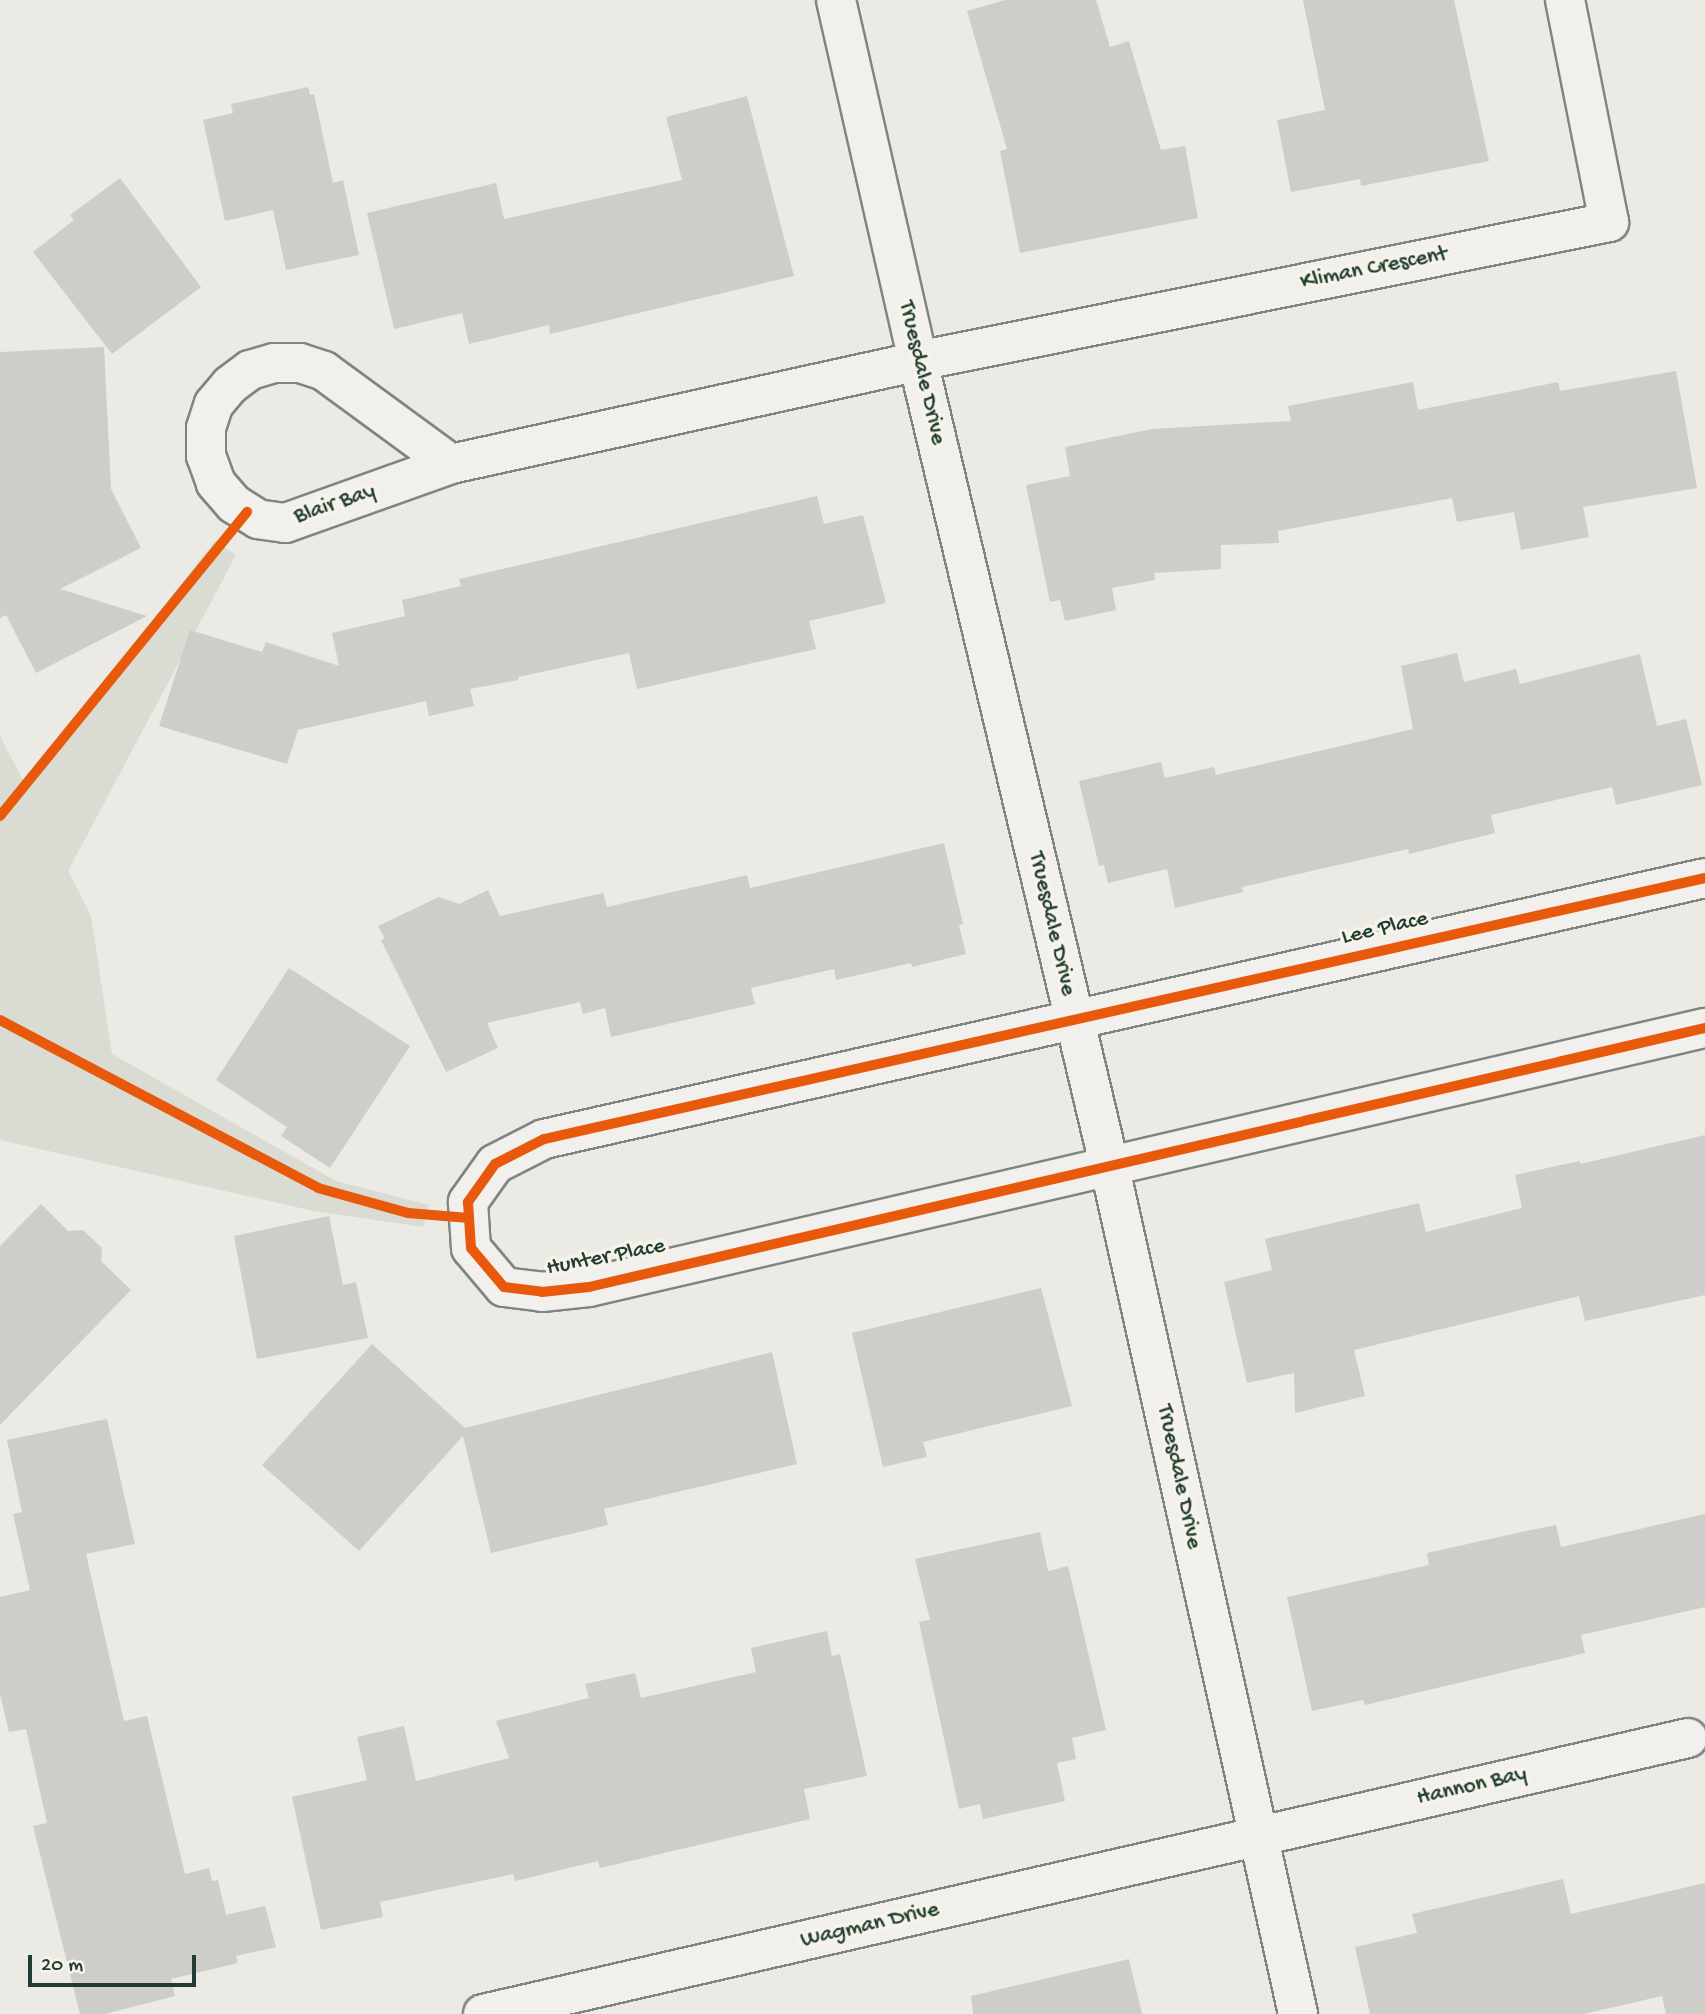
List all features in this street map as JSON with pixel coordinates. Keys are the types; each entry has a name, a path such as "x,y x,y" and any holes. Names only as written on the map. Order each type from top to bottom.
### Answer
{"street":[{"name":"Truesdale Drive","path":"836,0 918,361 1109,1164 1298,2014"},
{"name":"Kliman Crescent","path":"918,361 1609,222 1565,0"},
{"name":"Blair Bay","path":"452,464 324,372 300,363 274,363 250,370 229,384 214,404 206,429 206,456 216,483 234,504 258,519 285,523 452,464 918,361"},
{"name":"Lee Place","path":"1075,1022 1705,878"},
{"name":"Hunter Place","path":"1075,1022 544,1139 495,1164 468,1202 471,1248 504,1287 542,1292 589,1287 1109,1164"},
{"path":"1109,1164 1705,1028"},
{"name":"Hannon Bay","path":"1257,1837 1699,1735"},
{"name":"Wagman Drive","path":"483,2014 1257,1837"}],"shaded area":[{"path":"215,541 236,555 68,871 91,916 112,1054 336,1181 429,1205 423,1227 314,1211 0,1140 0,736 24,782"}],"building":[{"path":"1005,0 1096,0 1110,47 1129,41 1161,150 1185,146 1198,218 1020,253 1000,151 1007,149 967,11"},
{"path":"1303,0 1454,0 1489,161 1361,186 1360,179 1291,192 1277,120 1325,110"},
{"path":"308,87 310,95 314,94 333,183 343,180 359,255 286,270 273,210 225,221 203,120 233,113 231,104"},
{"path":"747,96 794,276 550,334 549,325 469,344 462,313 394,329 367,213 496,183 504,219 682,180 666,117"},
{"path":"120,178 201,287 112,354 33,252 74,220 70,215"},
{"path":"104,347 111,489 141,548 60,589 147,616 36,673 6,615 0,618 0,352"},
{"path":"1676,371 1697,488 1583,507 1589,537 1521,550 1514,512 1457,522 1452,498 1278,531 1279,543 1221,545 1221,569 1154,573 1155,580 1112,588 1116,610 1065,621 1060,600 1050,602 1026,485 1070,476 1065,447 1152,429 1291,421 1288,406 1413,382 1418,410 1558,382 1560,391"},
{"path":"817,496 824,524 863,515 886,603 809,621 816,649 637,689 629,653 518,677 518,680 470,689 474,706 429,716 426,701 298,730 287,764 159,726 190,630 262,652 266,642 339,666 332,633 405,616 402,600 461,586 459,579"},
{"path":"1457,653 1464,682 1516,669 1520,684 1640,654 1657,726 1686,719 1702,785 1616,805 1612,787 1491,815 1495,833 1409,854 1408,849 1242,887 1243,892 1175,908 1167,869 1108,883 1104,865 1099,866 1079,781 1161,762 1165,778 1214,767 1216,775 1413,729 1401,666"},
{"path":"944,843 963,924 959,925 966,954 912,967 911,963 836,980 834,969 751,988 755,1004 611,1037 605,1008 583,1014 580,1002 487,1023 498,1048 446,1072 381,940 385,939 378,926 439,897 459,904 488,890 500,916 603,893 607,907 747,875 750,888"},
{"path":"289,968 410,1046 330,1168 281,1136 287,1127 216,1080"},
{"path":"1705,1135 1705,1295 1585,1321 1579,1296 1354,1350 1365,1396 1295,1413 1294,1373 1247,1383 1224,1282 1272,1270 1265,1239 1419,1203 1426,1232 1522,1208 1515,1175 1580,1161 1580,1164"},
{"path":"41,1204 68,1231 83,1230 102,1248 101,1261 131,1290 0,1425 0,1246"},
{"path":"329,1216 343,1285 356,1282 368,1338 257,1359 234,1236"},
{"path":"1041,1288 1072,1406 923,1442 927,1457 883,1467 852,1333"},
{"path":"372,1344 465,1428 772,1352 797,1464 604,1509 608,1525 491,1553 463,1436 359,1551 262,1465"},
{"path":"107,1419 135,1544 86,1554 124,1721 147,1716 185,1874 209,1868 212,1881 218,1880 226,1915 265,1906 276,1947 236,1956 238,1963 171,1979 175,1996 105,2014 80,2014 33,1826 47,1823 26,1729 9,1732 0,1694 0,1597 30,1590 13,1514 22,1512 7,1440"},
{"path":"1705,1514 1705,1607 1581,1635 1585,1653 1365,1705 1363,1700 1312,1711 1287,1597 1429,1565 1427,1553 1556,1525 1561,1547"},
{"path":"1040,1532 1048,1571 1068,1566 1106,1730 1072,1738 1076,1759 1057,1763 1065,1801 983,1819 980,1804 959,1809 919,1622 930,1620 915,1559"},
{"path":"827,1631 832,1656 840,1654 867,1776 804,1789 810,1819 600,1868 598,1861 515,1881 513,1874 380,1902 383,1917 321,1930 292,1797 367,1780 357,1737 404,1726 416,1781 509,1758 496,1721 589,1698 585,1684 635,1673 641,1698 756,1672 751,1648"},
{"path":"1563,1879 1571,1914 1705,1883 1705,2014 1666,2014 1662,1996 1584,2014 1370,2014 1355,1947 1417,1933 1412,1914"},
{"path":"1129,1959 1142,2014 973,2014 971,1996"}],"cycle path":[{"path":"0,816 247,512"},
{"path":"1705,878 544,1139 495,1164 468,1202 471,1248 504,1287 542,1292 589,1287 1705,1028"},
{"path":"0,1020 318,1188 408,1213 469,1218"}]}
